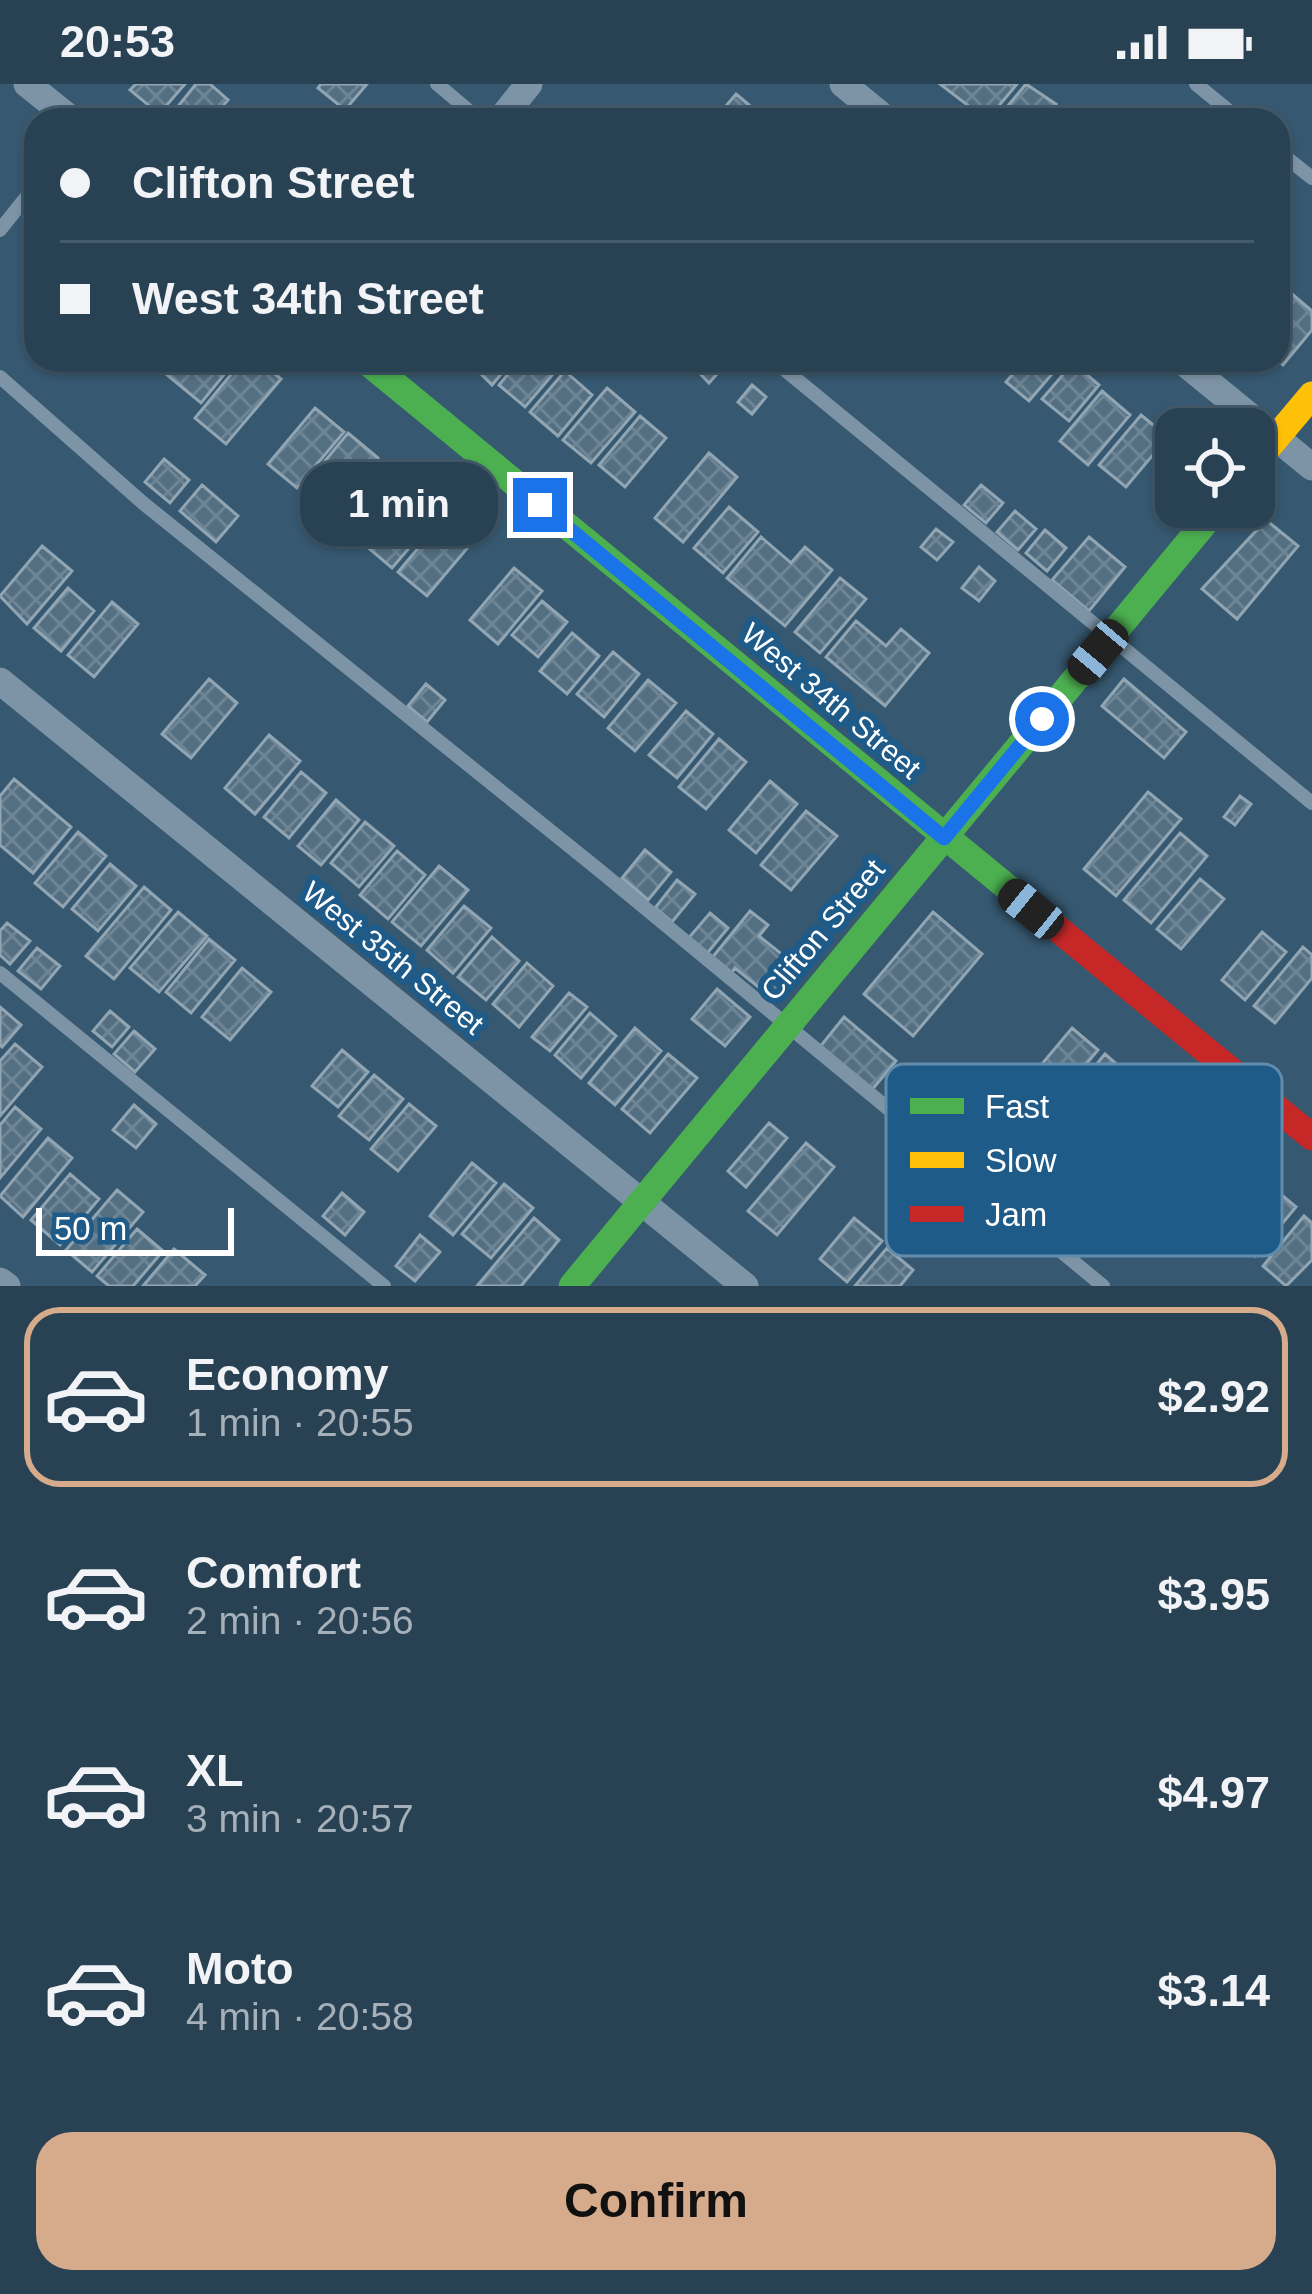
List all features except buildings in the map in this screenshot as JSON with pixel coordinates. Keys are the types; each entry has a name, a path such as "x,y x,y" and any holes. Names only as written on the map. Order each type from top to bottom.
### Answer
{"street":[{"path":"27,84 57,108"},
{"path":"510,108 530,84"},
{"path":"842,84 872,108"},
{"name":"West 34th Street","path":"380,372 1222,1064"},
{"path":"1196,372 1312,467"},
{"path":"1276,438 1312,395"},
{"name":"Clifton Street","path":"572,1286 1201,528"},
{"name":"West 35th Street","path":"0,681 745,1286"},
{"name":"West 34th Street","path":"1282,1113 1312,1137"}],"lane":[{"path":"436,84 465,108"},
{"path":"1196,84 1225,108"},
{"path":"0,230 24,200"},
{"path":"788,372 1312,803"},
{"path":"0,377 142,503 599,870 886,1110"},
{"path":"0,973 384,1286"},
{"path":"1065,1256 1102,1286"}],"traffic: fast":[{"path":"380,372 1058,929"},
{"path":"572,1286 1201,528"}],"traffic: slow":[{"path":"1275,439 1312,395"}],"traffic: jam":[{"path":"1058,929 1223,1064"},
{"path":"1282,1112 1312,1137"}],"route":[{"path":"540,505 944,838 1042,719"}]}
